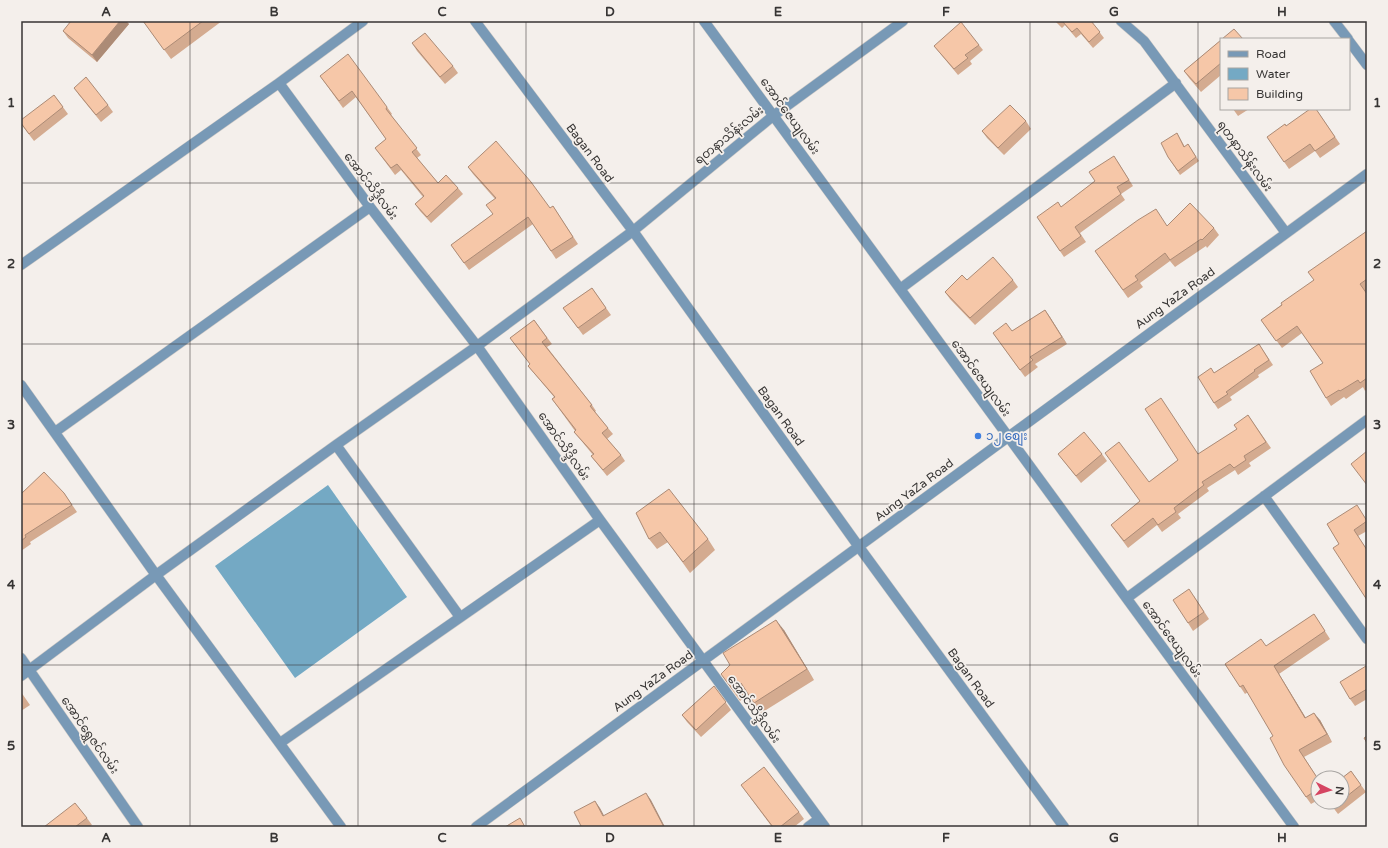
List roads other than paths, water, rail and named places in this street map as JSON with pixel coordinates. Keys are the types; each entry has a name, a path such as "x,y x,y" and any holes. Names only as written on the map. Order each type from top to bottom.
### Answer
{"street":[{"path":"21,265 363,21"},
{"name":"Bagan Road","path":"475,21 633,231 859,547 1064,827"},
{"name":"အောင်ဇေယျလမ်း","path":"704,21 1294,827"},
{"name":"ရတနာသိန်းလမ်း","path":"21,676 156,575 336,445 477,346 633,231 773,116 903,21"},
{"name":"ရတနာသိန်းလမ်း","path":"1121,21 1144,41 1286,233"},
{"path":"1334,21 1347,38"},
{"path":"1350,43 1367,65"},
{"name":"အောင်သိဒ္ဒိလမ်း","path":"279,82 370,207 477,346 600,520 822,823"},
{"path":"900,289 1176,83"},
{"name":"Aung YaZa Road","path":"476,827 1367,174"},
{"path":"55,432 370,207"},
{"path":"21,386 156,575 341,827"},
{"path":"1127,598 1367,420"},
{"path":"336,445 460,617"},
{"path":"1264,496 1367,638"},
{"path":"280,743 600,520"},
{"name":"အောင်ရွှေဇင်လမ်း","path":"21,658 138,827"},
{"path":"808,827 822,823"}],"water":[{"path":"328,485 407,597 295,678 215,566"}],"place":[{"name":"၁၂ စျေး","path":"978,436"}]}
